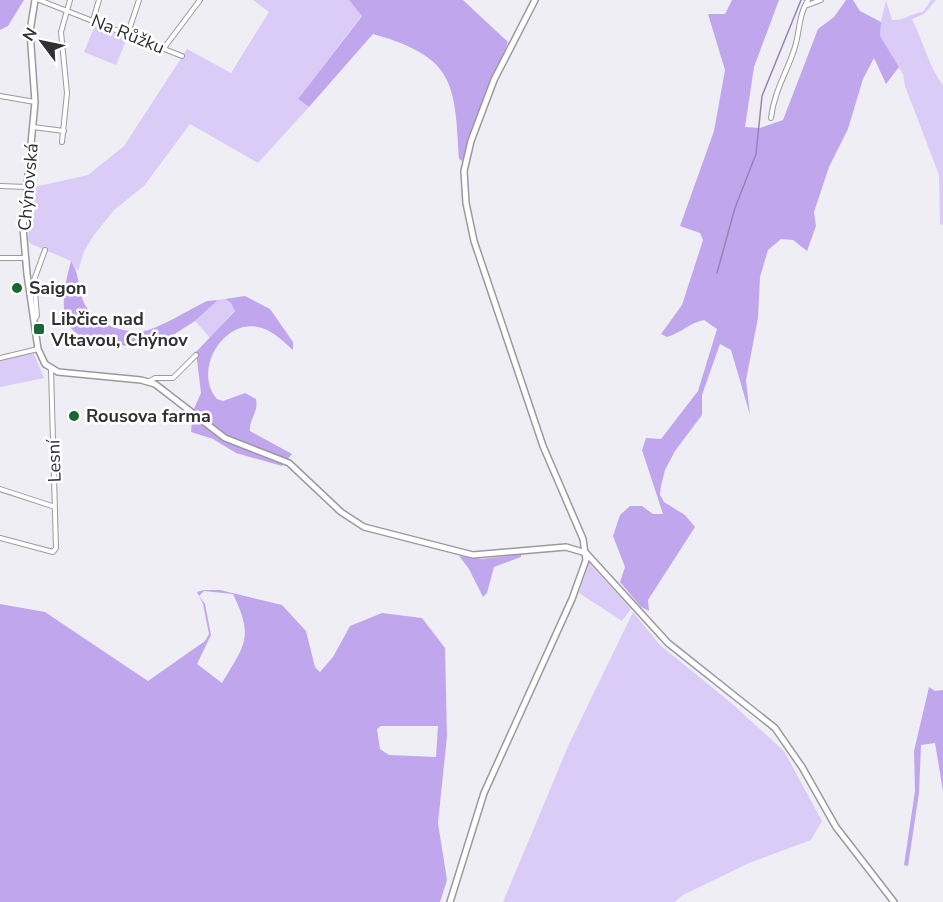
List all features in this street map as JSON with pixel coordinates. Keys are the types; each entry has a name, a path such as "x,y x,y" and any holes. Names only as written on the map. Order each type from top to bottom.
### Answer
{"street":[{"path":"62,142 67,93 61,32 70,0"},
{"path":"93,20 99,0"},
{"path":"128,33 139,0"},
{"path":"164,48 200,0"},
{"path":"450,902 477,810 585,567 586,553 583,539 539,435 474,241 466,203 464,171 471,141 494,80 535,0"},
{"path":"771,118 774,97 795,48 804,6 808,0"},
{"path":"804,6 821,0"},
{"name":"Na Růžku","path":"34,1 67,10 182,56"},
{"name":"Chýnovská","path":"34,1 30,31 35,102 23,228 38,349 44,362 51,369"},
{"path":"0,96 35,102"},
{"path":"33,127 64,130"},
{"path":"0,186 27,187"},
{"path":"33,320 37,316 35,274 45,250"},
{"path":"0,258 25,258"},
{"path":"0,358 38,349"},
{"path":"148,382 155,378 173,378 196,355"},
{"path":"51,369 67,374 148,382 159,387 193,416 225,438 289,463 354,522 373,530 473,555 566,547 586,553 657,633 775,728 802,767 836,827 894,902"},
{"name":"Lesní","path":"0,538 53,552 56,548 51,369"},
{"path":"0,489 55,507"}],"shaded area":[{"path":"0,0 24,0 8,26 0,30"},
{"path":"253,0 349,0 362,15 298,99 309,107 258,163 190,124 144,186 114,210 94,235 84,251 78,271 71,261 31,244 28,240 30,188 88,175 124,146 187,49 231,73 269,12"},
{"path":"349,0 463,0 508,42 462,161 459,159 455,110 445,76 435,63 420,52 400,43 373,34 309,107 298,99 362,16"},
{"path":"732,0 779,0 754,67 745,127 760,128 783,120 818,29 834,17 846,0 853,0 860,11 881,22 880,36 899,67 886,84 874,58 863,79 848,129 829,167 814,212 816,226 807,251 793,240 781,239 768,250 760,277 758,318 746,380 750,415 731,350 720,344 702,395 702,415 675,451 665,470 661,486 660,495 664,502 685,515 695,527 648,600 649,611 641,607 620,582 625,567 613,536 620,515 630,506 642,506 653,514 663,514 642,450 646,438 661,439 698,391 717,329 704,320 667,337 661,334 682,305 703,240 700,233 680,226 714,131 725,70 708,14 725,14"},
{"path":"886,0 892,20 923,12 931,0 936,0 924,14 912,19 930,62 943,85 943,224 940,225 939,175 905,86 903,74 880,37 879,30"},
{"path":"95,25 127,38 116,65 84,52"},
{"path":"71,261 87,308 97,319 112,327 128,331 144,331 207,301 218,300 195,321 151,349 89,339 76,333 68,323 64,309 65,288"},
{"path":"245,296 270,309 293,342 293,350 275,335 262,328 248,326 235,330 224,338 210,361 208,374 210,387 217,399 223,401 245,393 256,399 257,404 250,431 292,454 282,466 236,453 213,439 191,432 193,411 201,393 196,352 235,311 231,303 225,299"},
{"path":"225,299 235,310 210,338 195,321 218,300"},
{"path":"33,352 44,378 0,387 0,360"},
{"path":"521,554 521,557 494,567 487,593 483,597 469,569 459,556 482,559"},
{"path":"589,563 631,609 622,621 579,593"},
{"path":"204,590 220,590 282,605 306,631 315,667 320,672 333,657 350,626 382,613 422,618 445,648 447,736 438,823 447,880 440,902 0,902 0,604 45,612 148,681 205,641 209,634 203,604 199,596 197,592","holes":["204,591 233,594 240,609 245,631 241,649 222,683 197,664 211,635 205,604 199,596","381,726 438,726 436,757 389,755 380,749 377,729"]},
{"path":"633,612 660,645 730,702 784,751 822,821 811,840 749,863 683,895 675,902 503,902 569,744"},
{"path":"929,687 935,691 943,690 943,791 935,743 921,745 919,793 908,866 904,865 915,791 914,751"}],"waterway":[{"path":"717,273 735,208 756,154 762,96 801,0"}],"place":[{"name":"Saigon","path":"17,288"},
{"name":"Libčice nad Vltavou, Chýnov","path":"39,329"},
{"name":"Rousova farma","path":"74,416"}]}
